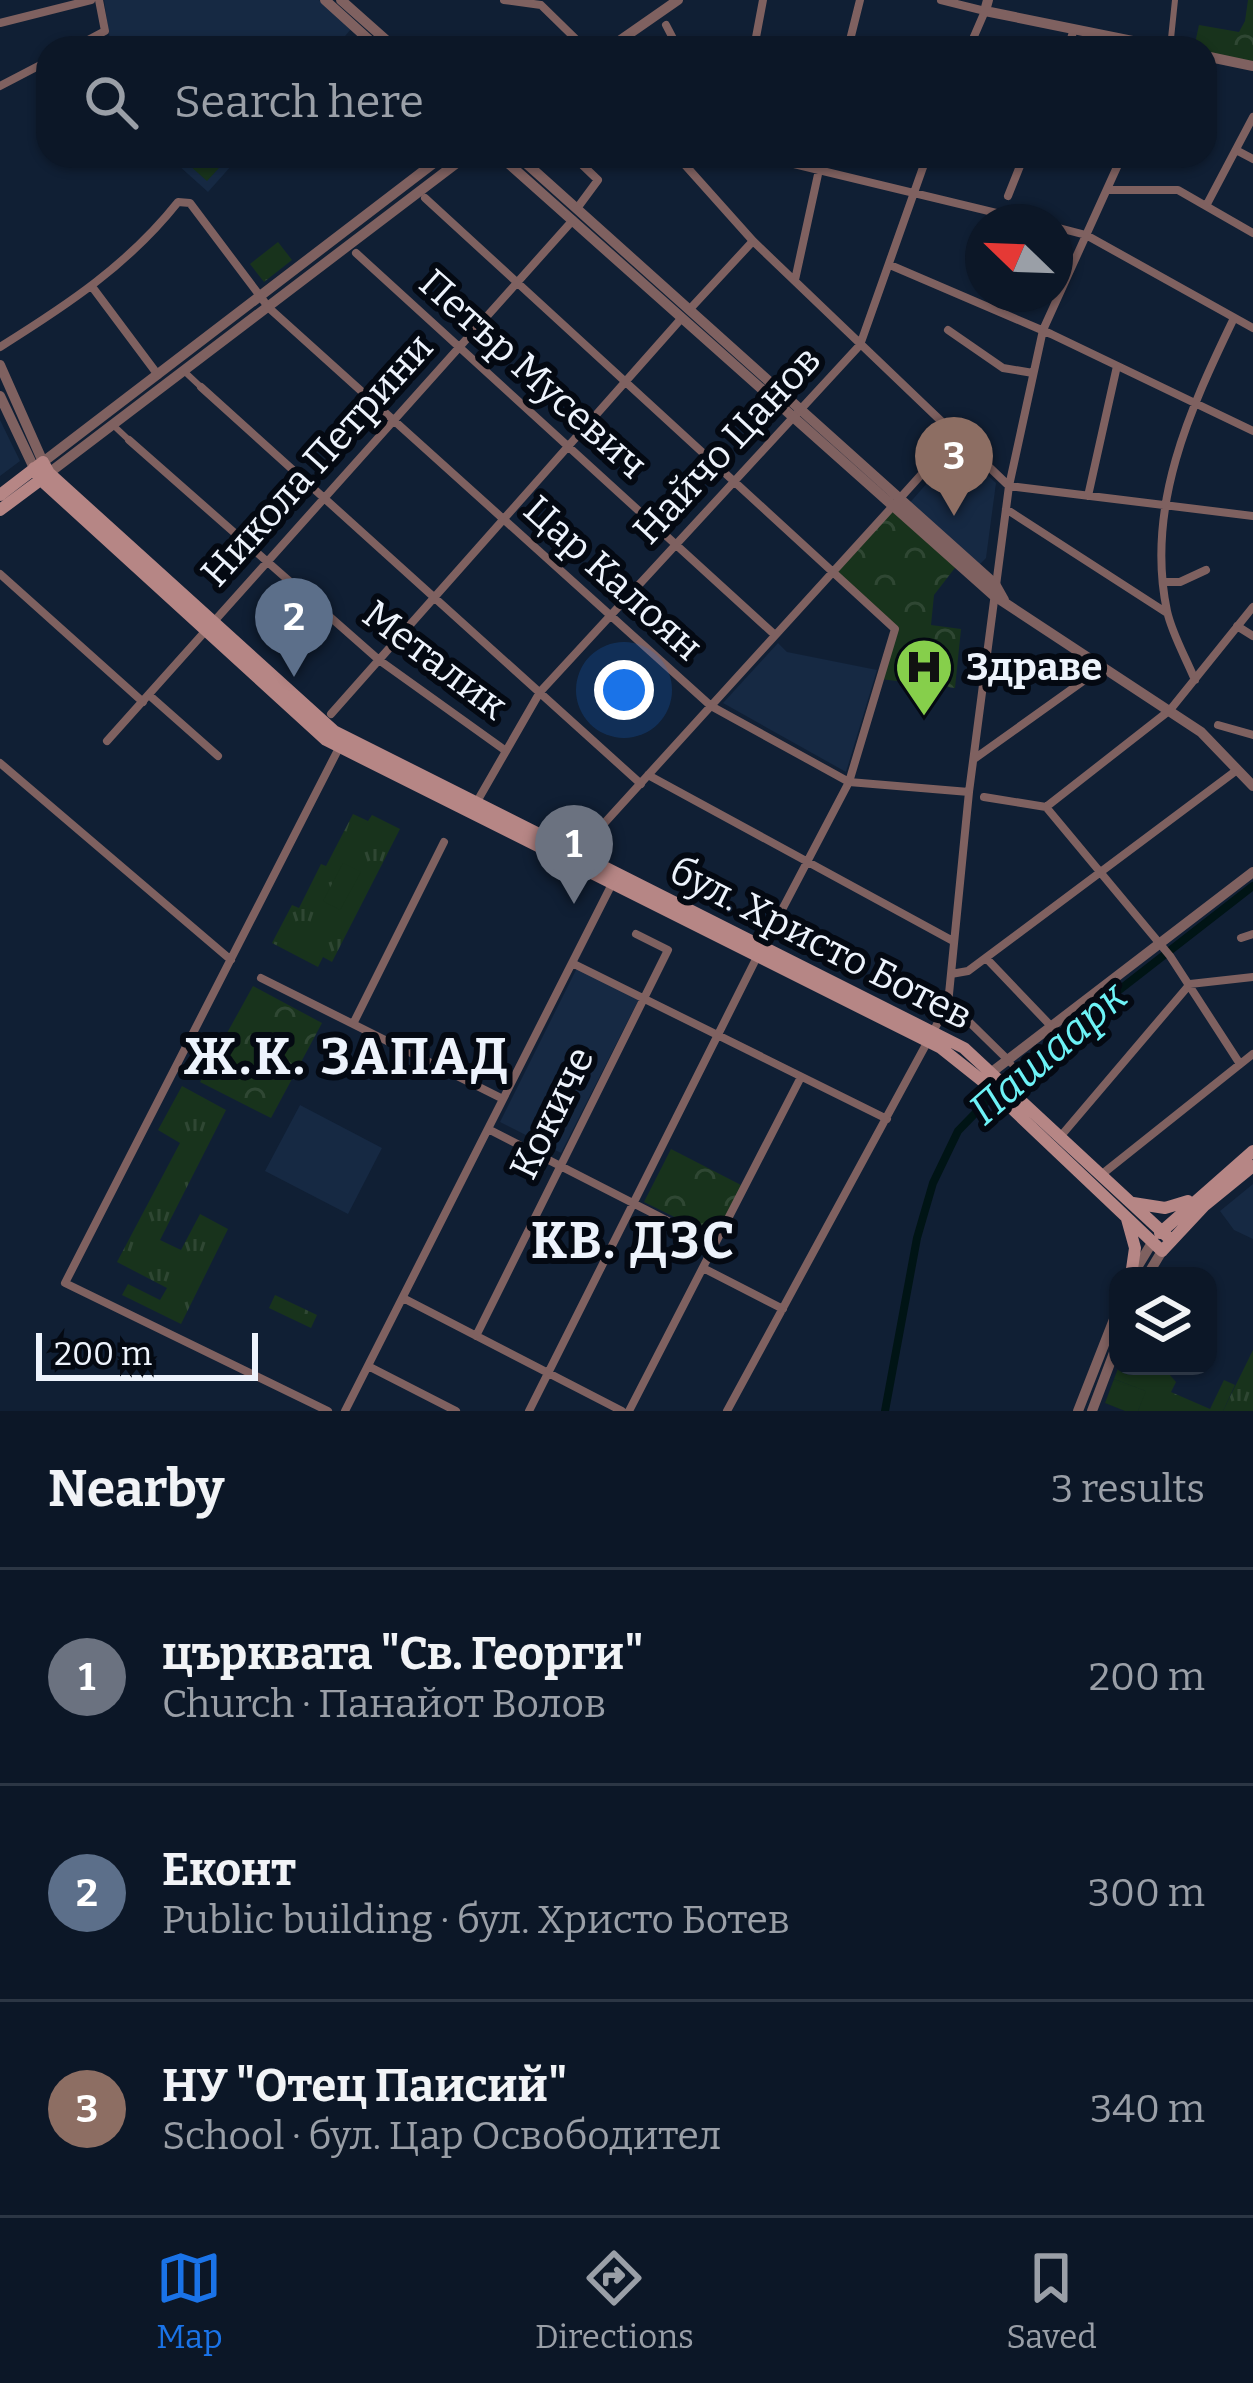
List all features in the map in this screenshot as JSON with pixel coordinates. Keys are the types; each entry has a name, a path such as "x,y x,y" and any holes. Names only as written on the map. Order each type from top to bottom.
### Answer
{"main road":[{"path":"0,495 42,471"},
{"path":"0,510 42,471"},
{"name":"бул. Христо Ботев","path":"42,471 342,743 932,1036 988,1077 1162,1241"},
{"name":"бул. Христо Ботев","path":"208,626 327,718 342,743"},
{"name":"бул. Христо Ботев","path":"473,808 576,853 615,879"},
{"name":"бул. Христо Ботев","path":"1004,1092 1101,1175 1127,1208"},
{"path":"1162,1241 1200,1195 1253,1150"},
{"path":"1162,1241 1253,1166"},
{"path":"1133,1267 1135,1248 1127,1208 1165,1208 1200,1195"}],"street":[{"path":"0,23 95,0 105,31 96,36"},
{"path":"325,0 365,36"},
{"path":"504,0 541,2 574,36"},
{"path":"632,36 663,20 678,0"},
{"path":"756,36 763,0"},
{"path":"851,36 860,0"},
{"path":"941,0 1109,36"},
{"path":"1170,36 1175,0"},
{"path":"346,1 382,36"},
{"path":"974,36 986,6"},
{"path":"663,20 672,36"},
{"path":"1072,36 1074,29"},
{"path":"1217,58 1253,66"},
{"path":"0,86 36,67"},
{"path":"1206,206 1253,117"},
{"path":"1236,150 1253,159"},
{"path":"42,471 184,372 428,168"},
{"path":"42,471 158,375 352,250 453,168"},
{"path":"514,168 979,570 998,593"},
{"path":"532,168 578,207 684,315"},
{"path":"578,207 598,180 586,168"},
{"path":"688,168 753,242 1009,486 1253,516"},
{"path":"810,168 965,204"},
{"name":"Найчо Цанов","path":"473,808 540,692 860,345 923,168"},
{"path":"1008,196 1019,168"},
{"path":"727,1411 947,1004 1009,486 1043,330 1117,168"},
{"path":"795,282 818,170"},
{"path":"1107,190 1178,190 1253,233"},
{"path":"422,196 895,629 849,782 529,1411"},
{"name":"Цар Калоян","path":"93,288 155,231 178,202 190,203 265,303 711,706 849,782 969,792"},
{"name":"Никола Петрини","path":"107,742 572,220"},
{"path":"1073,232 1253,328"},
{"path":"327,718 753,242"},
{"name":"Петър Мусевич","path":"352,250 775,635"},
{"path":"890,265 1043,330 1253,431"},
{"path":"0,346 93,288 158,375"},
{"path":"1196,680 1168,614 1163,505 1192,403 1234,318"},
{"path":"948,330 1003,368 1033,373"},
{"name":"бул. Христо Ботев","path":"0,365 42,471"},
{"path":"1088,496 1117,366"},
{"path":"184,372 641,784"},
{"name":"бул. Христо Ботев","path":"0,396 42,471"},
{"name":"Металик","path":"113,425 379,660 506,751"},
{"path":"576,853 958,435"},
{"path":"898,501 998,593 1099,670 1201,732 1253,786"},
{"path":"1006,509 1168,614"},
{"path":"979,570 998,564"},
{"path":"1164,582 1180,582 1206,570"},
{"path":"0,574 218,756"},
{"path":"1046,807 1170,710 1253,607"},
{"path":"1237,626 1253,636"},
{"path":"974,759 1099,670"},
{"path":"1201,732 1218,725 1253,735"},
{"path":"328,1411 65,1283 342,743"},
{"path":"0,763 231,960"},
{"path":"951,974 968,971 1237,770"},
{"path":"649,775 954,941"},
{"path":"985,797 1046,807 1169,954 1240,1064"},
{"path":"353,1024 444,842"},
{"path":"988,1077 1049,1024 1253,872"},
{"path":"345,1411 615,879"},
{"name":"Кокиче","path":"476,1336 668,950 636,934"},
{"path":"1241,938 1253,934"},
{"path":"986,958 1049,1024"},
{"path":"572,963 886,1119"},
{"path":"1060,1137 1190,984 1253,977"},
{"path":"261,978 503,1099"},
{"path":"947,1004 1022,1074"},
{"path":"1101,1175 1253,1054"},
{"path":"403,1298 626,1411 801,1077"},
{"path":"488,1129 715,1245"},
{"path":"1140,1267 1162,1241"},
{"path":"1151,1267 1162,1241"},
{"path":"703,1268 783,1309"},
{"path":"1078,1411 1109,1332"},
{"path":"1091,1411 1109,1365"},
{"path":"368,1366 456,1411"}],"shaded area":[{"path":"104,0 319,0 351,29 345,36 109,36"},
{"path":"181,168 229,168 208,192"},
{"path":"0,420 20,461 0,476"},
{"path":"958,448 996,483 986,558 976,568 906,507"},
{"path":"778,643 787,652 877,670 846,772 723,703"},
{"path":"577,968 639,999 561,1153 500,1122"},
{"path":"300,1105 382,1148 348,1214 265,1171"},
{"path":"1253,1184 1253,1239 1234,1230 1220,1211"}],"green space":[{"path":"1248,0 1253,0 1253,66 1217,58 1217,36 1197,36 1199,25 1239,32"},
{"path":"192,168 219,168 207,181"},
{"path":"278,242 292,260 264,282 250,264"},
{"path":"892,507 958,564 934,595 931,625 961,629 955,688 880,679 895,629 834,571"},
{"path":"353,814 368,821 372,815 400,829 332,962 323,957 318,967 272,943 292,905 299,908 321,864 326,866"},
{"path":"343,863 361,872 340,910 323,901"},
{"path":"253,986 322,1023 271,1118 200,1082"},
{"path":"182,1086 226,1110 160,1240 181,1250 200,1214 228,1229 181,1324 122,1295 128,1284 160,1300 167,1288 117,1262 180,1143 158,1130"},
{"path":"671,1149 741,1185 715,1237 644,1202"},
{"path":"275,1295 317,1315 311,1328 269,1308"},
{"path":"1253,1350 1253,1411 1223,1411"},
{"path":"1116,1375 1170,1375 1176,1382 1171,1392 1210,1409 1224,1380 1235,1385 1223,1411 1138,1411 1145,1391 1114,1379"},
{"path":"1114,1379 1146,1391 1138,1411 1105,1403"}],"waterway":[{"name":"Пашаарк","path":"885,1411 917,1238 933,1183 958,1131 1019,1068 1253,886"}],"place":[{"name":"НУ \"Отец Паисий\"","path":"954,516"},
{"name":"Еконт","path":"294,677"},
{"name":"Здраве","path":"924,718"},
{"name":"църквата \"Св. Георги\"","path":"574,904"}],"district":[{"name":"Ж.К. ЗАПАД","path":"347,1057"},
{"name":"КВ. ДЗС","path":"634,1241"}]}
